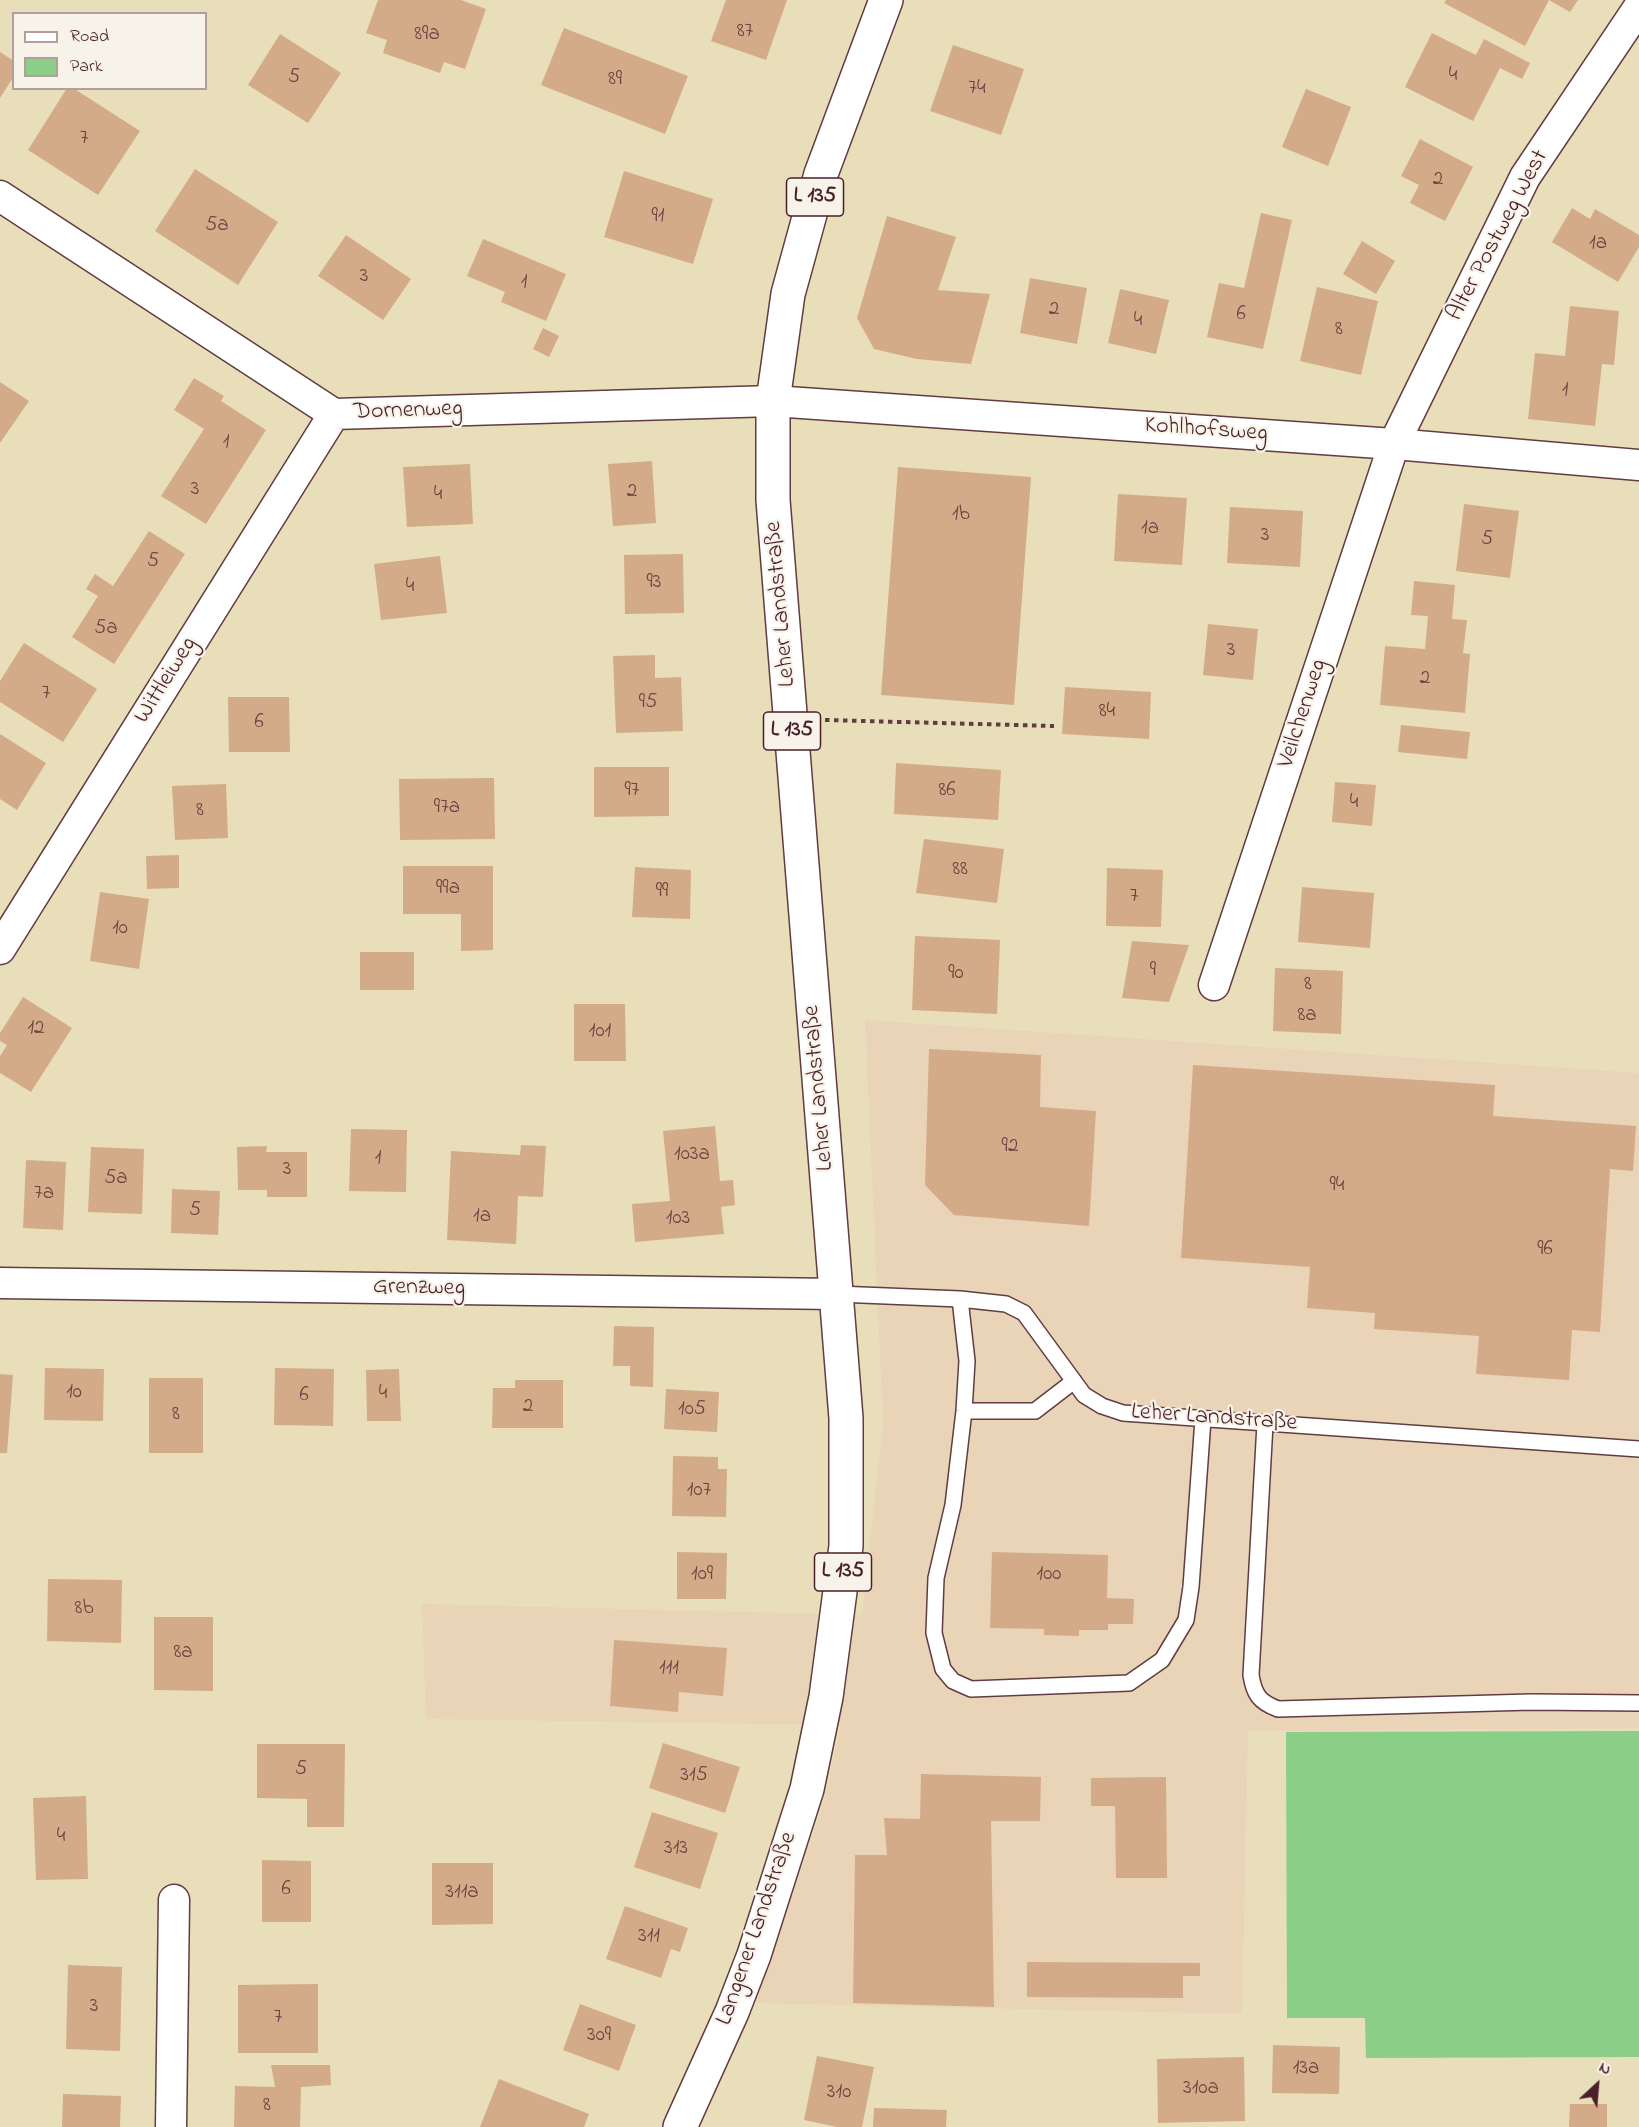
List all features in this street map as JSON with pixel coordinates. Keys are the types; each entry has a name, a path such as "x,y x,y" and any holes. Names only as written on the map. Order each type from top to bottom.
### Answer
{"main road":[{"name":"Leher Landstraße","path":"821,1725 846,1546 846,1418 773,500 773,401 788,294 818,184 886,0"},
{"name":"Langener Landstraße","path":"680,2127 732,2012 754,1955 807,1788 821,1725"}],"street":[{"name":"Alter Postweg West","path":"1394,444 1525,177 1639,7"},
{"name":"Dornenweg","path":"0,196 334,414 773,401"},
{"name":"Kohlhofsweg","path":"773,401 1394,444 1639,465"},
{"name":"Wittleiweg","path":"0,949 334,414"},
{"name":"Veilchenweg","path":"1214,985 1394,444"},
{"name":"Grenzweg","path":"0,1283 837,1294"},
{"path":"171,2127 174,1900"}],"lane":[{"name":"Leher Landstraße","path":"837,1294 960,1299 1006,1304 1024,1313 1084,1395 1102,1406 1123,1413 1639,1449"},
{"path":"960,1299 967,1361 964,1411 953,1505 936,1578 934,1634 943,1669 953,1681 971,1689 1130,1683 1162,1660 1186,1620 1191,1587 1203,1419"},
{"path":"964,1411 1035,1411 1074,1381"},
{"path":"1265,1424 1251,1675 1257,1698 1266,1705 1278,1709 1531,1702 1639,1703"}],"path":[{"path":"791,719 1054,726"}],"shaded area":[{"path":"865,1020 1639,1073 1639,1728 1248,1731 1242,2014 756,2003 824,1802 841,1725 426,1719 422,1604 862,1615 883,1423"}],"green space":[{"path":"1639,1731 1639,2057 1366,2058 1365,2018 1287,2018 1286,1732"}],"building":[{"path":"378,0 461,0 486,9 465,69 444,62 440,73 383,53 387,40 366,33"},
{"path":"726,0 787,0 766,60 711,41"},
{"path":"1446,0 1549,0 1525,46 1444,3"},
{"path":"1549,0 1578,0 1570,12"},
{"path":"564,28 688,76 665,134 541,85"},
{"path":"1432,33 1476,55 1484,39 1530,63 1522,79 1500,68 1473,121 1405,87"},
{"path":"280,34 341,73 308,123 248,85"},
{"path":"953,45 1024,69 1001,135 930,111"},
{"path":"0,52 12,60 12,79 0,98"},
{"path":"1306,89 1351,107 1328,166 1282,147"},
{"path":"66,90 76,90 140,131 98,195 28,150"},
{"path":"1420,139 1473,167 1445,221 1410,203 1419,185 1401,176"},
{"path":"195,169 278,222 238,285 155,231"},
{"path":"624,171 713,199 693,264 604,237"},
{"path":"1572,208 1590,219 1595,209 1639,235 1639,247 1618,282 1552,242"},
{"path":"1261,213 1292,220 1263,349 1207,337 1219,283 1244,288"},
{"path":"887,216 956,237 938,290 990,294 971,364 917,359 874,349 857,318"},
{"path":"346,235 411,279 383,320 318,276"},
{"path":"483,239 566,274 546,321 501,302 505,292 467,276"},
{"path":"1362,241 1395,261 1376,294 1343,274"},
{"path":"1030,278 1087,288 1077,344 1020,333"},
{"path":"1317,287 1378,301 1361,375 1300,361"},
{"path":"1120,289 1169,300 1156,354 1108,343"},
{"path":"1570,306 1619,311 1614,365 1602,364 1595,426 1528,419 1535,353 1565,356"},
{"path":"543,328 559,336 549,357 533,349"},
{"path":"194,378 224,396 221,401 266,430 206,524 161,496 204,429 174,410"},
{"path":"0,382 29,401 0,443"},
{"path":"652,461 656,523 613,526 608,464"},
{"path":"470,464 473,524 407,527 403,467"},
{"path":"898,467 1031,477 1014,705 881,695"},
{"path":"1118,494 1187,498 1182,565 1114,561"},
{"path":"1464,504 1519,511 1510,578 1456,571"},
{"path":"1230,507 1303,511 1300,567 1227,563"},
{"path":"149,531 185,554 114,664 72,637 98,596 86,589 95,574 113,586"},
{"path":"683,554 684,613 625,614 624,555"},
{"path":"440,556 447,613 381,620 374,564"},
{"path":"1414,581 1455,585 1452,619 1467,620 1463,653 1470,654 1465,713 1380,705 1385,646 1425,649 1428,616 1411,615"},
{"path":"1208,624 1258,629 1253,680 1203,675"},
{"path":"24,643 97,689 63,742 0,702 0,681"},
{"path":"655,655 655,678 681,677 683,731 616,733 613,656"},
{"path":"1065,687 1151,692 1149,739 1062,734"},
{"path":"228,697 289,697 290,752 229,752"},
{"path":"1401,725 1470,732 1467,759 1398,752"},
{"path":"0,734 46,763 17,810 0,799"},
{"path":"896,763 1001,770 998,820 894,814"},
{"path":"594,767 669,767 669,816 594,817"},
{"path":"494,778 495,839 400,840 399,779"},
{"path":"1335,782 1376,785 1372,826 1332,822"},
{"path":"226,784 228,838 175,840 172,786"},
{"path":"924,839 1004,849 997,903 916,893"},
{"path":"179,855 179,888 147,889 146,856"},
{"path":"403,866 493,866 493,950 461,951 461,914 403,914"},
{"path":"635,867 691,870 690,919 632,917"},
{"path":"1107,868 1163,870 1161,927 1106,926"},
{"path":"1302,887 1374,893 1370,948 1298,942"},
{"path":"100,892 149,899 139,969 90,961"},
{"path":"915,936 1000,940 997,1014 912,1010"},
{"path":"1132,941 1189,945 1169,1002 1122,998"},
{"path":"360,952 414,952 414,990 360,990"},
{"path":"1275,968 1343,971 1341,1034 1273,1031"},
{"path":"23,997 72,1028 31,1092 0,1073 0,1056 7,1045 0,1041 0,1033"},
{"path":"574,1004 625,1004 626,1061 574,1061"},
{"path":"929,1049 1041,1055 1040,1107 1096,1111 1089,1226 954,1215 925,1185"},
{"path":"1193,1065 1495,1085 1493,1116 1636,1126 1633,1171 1610,1169 1600,1332 1572,1330 1569,1380 1476,1374 1479,1336 1374,1329 1375,1313 1307,1308 1310,1267 1181,1258"},
{"path":"715,1126 720,1181 733,1180 735,1205 721,1207 724,1234 635,1242 632,1204 670,1201 663,1131"},
{"path":"351,1129 407,1130 406,1192 349,1191"},
{"path":"521,1145 546,1146 543,1197 518,1196 516,1244 447,1240 451,1151 520,1155"},
{"path":"267,1146 266,1152 307,1152 307,1197 267,1197 267,1190 238,1190 237,1147"},
{"path":"91,1147 144,1149 142,1214 88,1212"},
{"path":"26,1160 66,1162 63,1230 23,1228"},
{"path":"172,1189 220,1191 218,1235 171,1233"},
{"path":"614,1326 654,1327 653,1387 630,1386 630,1366 613,1366"},
{"path":"45,1368 104,1369 103,1421 44,1420"},
{"path":"275,1368 334,1369 333,1426 274,1425"},
{"path":"399,1369 401,1421 367,1421 366,1370"},
{"path":"0,1374 13,1375 7,1453 0,1453"},
{"path":"149,1378 203,1378 203,1453 149,1453"},
{"path":"515,1380 563,1380 563,1428 492,1428 493,1388 515,1388"},
{"path":"666,1389 719,1392 717,1432 664,1429"},
{"path":"673,1456 718,1457 718,1469 727,1469 726,1517 672,1516"},
{"path":"677,1552 727,1553 726,1599 677,1599"},
{"path":"992,1552 1108,1555 1107,1598 1134,1599 1133,1624 1108,1624 1108,1630 1079,1630 1079,1636 1044,1635 1044,1629 990,1628"},
{"path":"48,1579 122,1580 121,1643 47,1641"},
{"path":"154,1617 213,1617 213,1691 154,1690"},
{"path":"614,1640 727,1648 723,1696 679,1692 678,1712 610,1706"},
{"path":"663,1743 740,1767 725,1813 649,1788"},
{"path":"257,1744 345,1744 344,1827 307,1827 307,1799 257,1798"},
{"path":"921,1774 1041,1777 1040,1821 991,1821 994,2007 853,2003 855,1855 887,1855 884,1818 920,1819"},
{"path":"1166,1777 1167,1878 1116,1878 1115,1806 1091,1806 1091,1778"},
{"path":"86,1796 88,1879 36,1880 33,1798"},
{"path":"652,1812 718,1833 700,1889 634,1867"},
{"path":"262,1860 311,1861 311,1922 262,1922"},
{"path":"432,1863 493,1863 493,1924 432,1925"},
{"path":"625,1906 688,1928 680,1952 671,1949 661,1978 606,1959"},
{"path":"1027,1962 1200,1963 1200,1976 1183,1976 1183,1998 1027,1997"},
{"path":"68,1965 122,1967 120,2051 66,2049"},
{"path":"318,1984 318,2053 238,2053 238,1985"},
{"path":"580,2004 636,2025 619,2071 563,2050"},
{"path":"1273,2045 1340,2047 1339,2094 1272,2093"},
{"path":"817,2056 874,2067 862,2127 837,2127 804,2120"},
{"path":"1244,2057 1245,2121 1158,2123 1157,2059"},
{"path":"271,2065 330,2065 331,2085 301,2087 300,2127 234,2127 235,2086 275,2087"},
{"path":"499,2079 589,2114 584,2127 480,2127"},
{"path":"63,2094 121,2096 120,2127 62,2127"},
{"path":"1570,2104 1607,2104 1607,2127 1569,2127"},
{"path":"874,2108 947,2110 946,2127 873,2127"}]}
